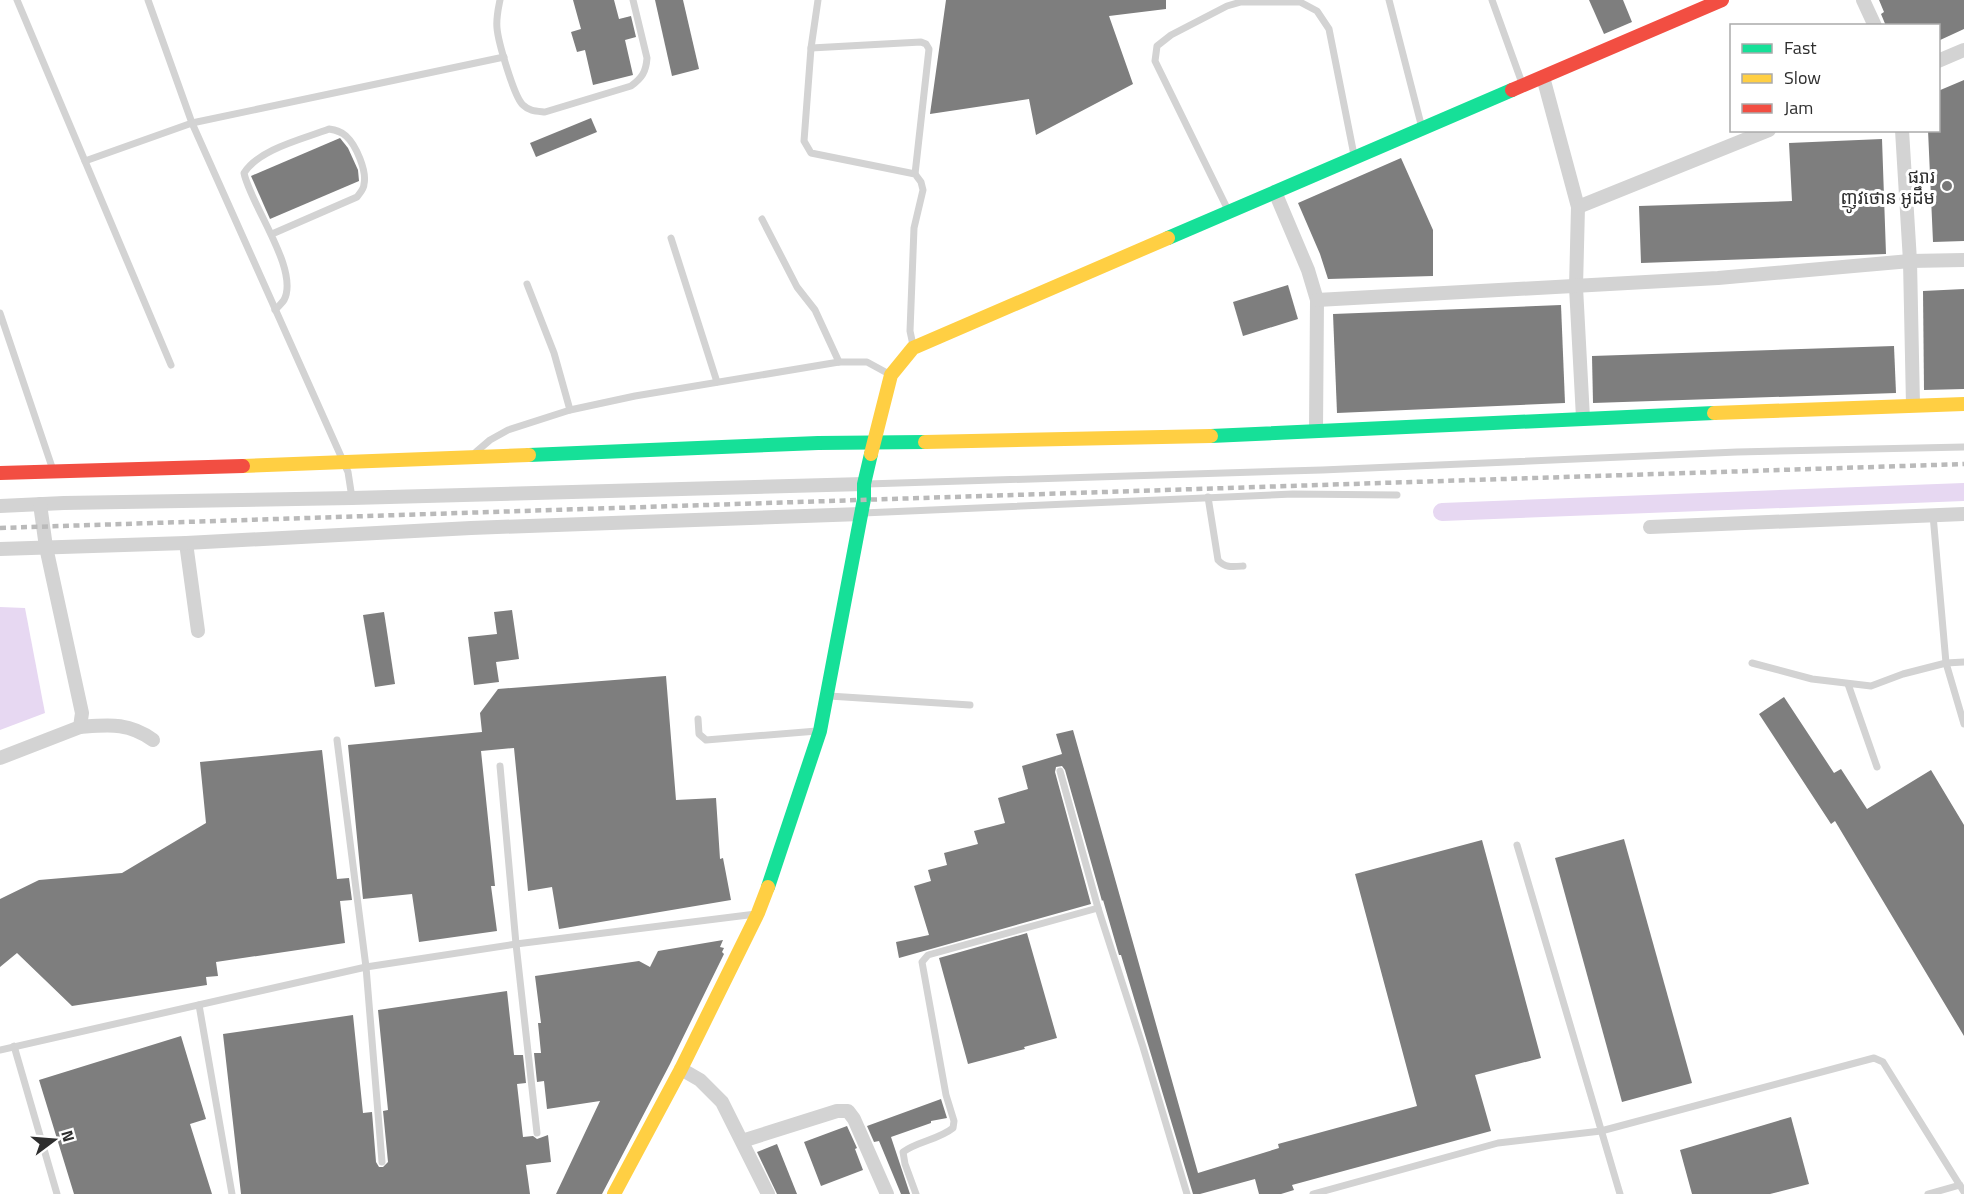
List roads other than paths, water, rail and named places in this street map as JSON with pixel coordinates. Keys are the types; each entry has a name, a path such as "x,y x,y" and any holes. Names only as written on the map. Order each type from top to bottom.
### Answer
{"street":[{"path":"614,1194 681,1069 758,913 771,879 820,731 861,513 864,484 891,375 914,348 1722,0"},
{"path":"1863,0 1874,24"},
{"path":"1940,60 1964,50"},
{"path":"1543,77 1578,207 1576,287 1583,418"},
{"path":"1578,207 1764,132"},
{"path":"1902,132 1910,261 1913,405"},
{"path":"1275,192 1308,270 1317,300 1316,430"},
{"path":"1317,300 1576,287 1718,278 1910,261 1964,260"},
{"path":"0,473 346,467 470,457 713,449 826,442 1180,438 1583,418 1964,404"},
{"path":"0,506 351,493 864,484"},
{"path":"40,504 46,547 82,713 80,727"},
{"path":"0,549 861,513"},
{"path":"1650,527 1964,514"},
{"path":"186,543 198,631"},
{"path":"0,758 80,727 112,724 141,731 153,740"},
{"path":"681,1069 700,1080 722,1102 768,1194"},
{"path":"742,1142 837,1111 848,1112 854,1119 887,1194"}],"lane":[{"path":"17,0 171,365"},
{"path":"148,0 192,123 346,467 351,493"},
{"path":"500,0 497,12 497,31 512,84 521,103 531,110 545,112 631,86 642,78 647,67 647,58 633,0"},
{"path":"818,0 811,48 804,141 811,153 915,174 921,182 923,190 914,228 910,331 914,348"},
{"path":"1389,0 1422,129"},
{"path":"1492,0 1523,86"},
{"path":"1229,212 1155,61 1157,46 1171,35 1227,6 1241,2 1300,2 1317,11 1329,29 1354,158"},
{"path":"811,48 921,42 926,44 929,49 915,174"},
{"path":"85,161 192,123 504,57"},
{"path":"272,234 357,196 364,186 364,173 353,145 338,130 329,129 267,153 250,163 244,173 246,186 272,234 284,273 287,289 284,300 275,310"},
{"path":"762,219 796,286 815,310 839,362"},
{"path":"671,238 717,381"},
{"path":"527,284 554,353 570,410"},
{"path":"0,313 54,472"},
{"path":"470,457 490,440 508,430 570,410 717,381 839,362 867,362 891,375"},
{"path":"864,484 1322,470 1737,452 1964,447"},
{"path":"861,513 1293,494 1397,495"},
{"path":"1208,497 1218,560 1222,565 1228,567 1242,566"},
{"path":"1933,515 1946,663 1964,724"},
{"path":"1752,663 1812,679 1871,686 1903,674 1946,663 1964,662"},
{"path":"1848,684 1877,767"},
{"path":"826,696 970,705"},
{"path":"698,719 699,734 706,740 820,731"},
{"path":"337,740 366,967 382,1162"},
{"path":"500,766 516,944 537,1133"},
{"path":"1060,771 1098,908 1140,1037 1186,1194"},
{"path":"1517,845 1620,1194"},
{"path":"916,1194 904,1164 903,1152 910,1147 946,1134 953,1128 954,1121 946,1095 922,962 928,955 1098,908"},
{"path":"0,1050 366,967 516,944 758,913"},
{"path":"199,1005 232,1194"},
{"path":"14,1046 57,1194"},
{"path":"1313,1194 1498,1143 1601,1131 1874,1058 1883,1062 1964,1192"},
{"path":"1928,1194 1960,1185"}],"waterway":[{"path":"1442,512 1964,492"}],"railway":[{"path":"0,528 1964,464"}],"place":[{"name":"ផ្សារ ញូវថោន អូដឹម","path":"1947,186"}]}
